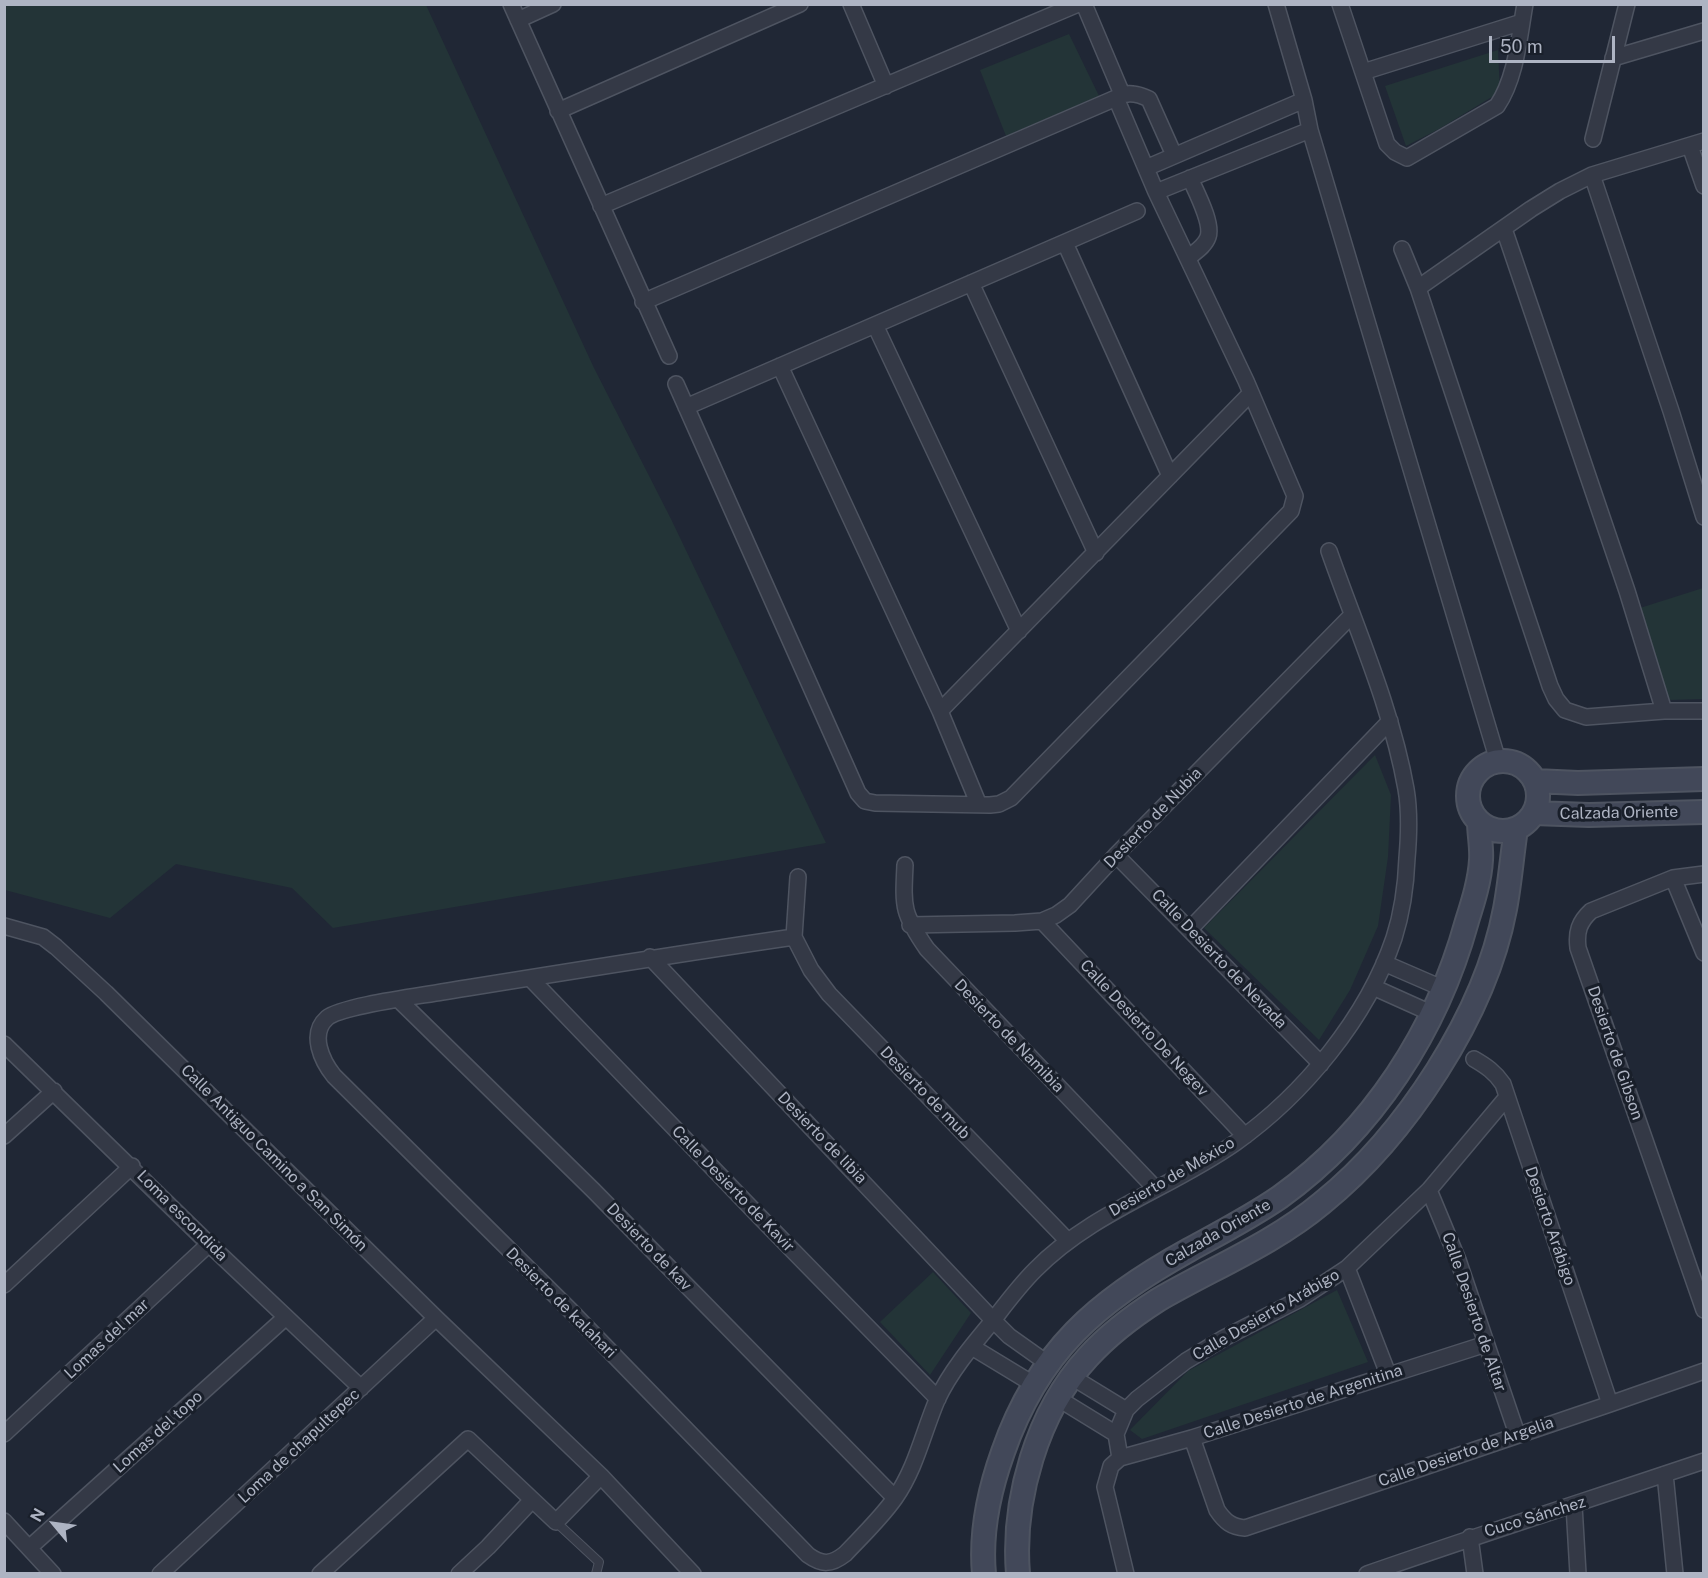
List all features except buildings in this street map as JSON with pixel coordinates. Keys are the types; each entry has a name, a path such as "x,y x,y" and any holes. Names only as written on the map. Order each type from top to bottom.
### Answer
{"street":[{"path":"511,4 669,356"},
{"path":"518,20 553,4"},
{"path":"558,111 800,4"},
{"path":"851,4 886,86"},
{"path":"601,206 1078,4"},
{"path":"676,384 858,793 865,801 875,803 979,805 999,804 1011,798 1291,511 1295,496 1251,393 1156,192 1084,4"},
{"path":"1276,4 1304,100 1310,130 1498,761"},
{"path":"1340,4 1386,144 1407,158 1497,106 1508,85 1525,4"},
{"path":"1593,139 1627,4"},
{"path":"1363,72 1522,22"},
{"path":"1613,58 1704,31"},
{"path":"643,302 1119,96 1140,95 1149,99 1174,155"},
{"path":"1146,168 1304,100"},
{"path":"1156,192 1310,130"},
{"path":"1418,288 1531,209 1592,176 1697,143 1704,186"},
{"path":"1592,176 1704,517"},
{"path":"1188,258 1202,247 1209,236 1206,218 1190,178"},
{"path":"686,407 1137,211"},
{"path":"1504,229 1623,580 1664,711"},
{"path":"1065,243 1170,476"},
{"path":"1402,249 1418,288 1556,699 1565,710 1586,717 1664,711 1704,711"},
{"path":"971,283 1096,553"},
{"path":"875,325 1019,631"},
{"path":"780,366 940,711 979,805"},
{"path":"940,711 1251,393"},
{"name":"Desierto de México","path":"836,1561 895,1498 915,1460 938,1399 972,1347 1035,1269 1067,1240 1155,1188 1213,1158 1245,1136 1321,1064 1343,1035 1373,987 1394,937 1402,903 1409,833 1406,792 1390,721 1329,551"},
{"name":"Desierto de Nubia","path":"910,925 1042,921 1056,915 1070,905 1116,855 1352,615"},
{"path":"1190,929 1390,721"},
{"path":"1509,761 1529,771 1535,781 1538,802 1534,813 1527,822 1516,829 1497,831 1479,822 1472,813 1468,802 1468,791 1478,771 1487,764 1509,761"},
{"name":"Calzada Oriente","path":"1535,781 1578,783 1704,779"},
{"name":"Calzada Oriente","path":"1534,813 1589,815 1704,812"},
{"name":"Calzada Oriente","path":"984,1574 983,1532 987,1504 1009,1434 1033,1384 1047,1363 1069,1337 1100,1307 1188,1250 1240,1223 1281,1196 1324,1161 1400,1073 1433,1014 1461,943 1481,861 1479,822"},
{"name":"Calzada Oriente","path":"1018,1574 1018,1534 1026,1477 1037,1444 1059,1399 1072,1377 1088,1357 1117,1329 1156,1302 1290,1228 1323,1203 1397,1126 1424,1089 1452,1045 1489,964 1505,910 1516,829"},
{"name":"Calle Desierto de Nevada","path":"1116,855 1321,1064"},
{"name":"Desierto de Namibia","path":"905,865 904,908 910,925 927,949 1155,1188"},
{"name":"Desierto de Gibson","path":"1704,873 1672,878 1591,911 1578,927 1577,937 1578,948 1704,1310"},
{"path":"399,1000 650,957 794,937 798,877"},
{"path":"1672,878 1704,953"},
{"name":"Calle Desierto De Negev","path":"1042,921 1245,1136"},
{"name":"Calle Antiguo Camino a San Simón","path":"4,926 42,937 115,1001 436,1318 601,1476 693,1574"},
{"name":"Desierto de mub","path":"794,937 812,970 829,994 1067,1240"},
{"name":"Desierto de libia","path":"650,957 993,1320 1009,1336 1047,1363"},
{"path":"1384,963 1444,989"},
{"name":"Calle Desierto de Kavir","path":"530,978 938,1399"},
{"path":"1373,987 1433,1014"},
{"name":"Desierto de kalahari","path":"399,1000 336,1013 325,1020 320,1030 319,1051 334,1076 570,1310 808,1556 827,1563 836,1561"},
{"name":"Desierto de kav","path":"399,1000 593,1190 895,1498"},
{"name":"Loma escondida","path":"4,1044 361,1388"},
{"name":"Desierto Arábigo","path":"1474,1059 1497,1075 1507,1097 1610,1404"},
{"path":"1400,1073 1424,1089"},
{"path":"4,1136 54,1090"},
{"name":"Calle Desierto Arábigo","path":"1116,1434 1126,1410 1158,1381 1224,1338 1300,1299 1347,1268 1429,1190 1507,1097"},
{"path":"4,1285 132,1166"},
{"name":"Calle Desierto de Altar","path":"1429,1190 1458,1260 1517,1434"},
{"name":"Lomas del mar","path":"4,1434 209,1244"},
{"path":"1347,1268 1388,1374"},
{"name":"Lomas del topo","path":"29,1548 286,1317"},
{"name":"Loma de chapultepec","path":"160,1574 436,1318"},
{"name":"Calle Desierto de Argenitina","path":"1120,1458 1192,1438 1486,1344"},
{"path":"972,1347 1116,1434 1120,1458 1111,1466 1105,1487 1126,1574"},
{"path":"1047,1363 1126,1410"},
{"name":"Calle Desierto de Argelia","path":"1192,1438 1217,1510 1229,1524 1245,1528 1704,1371"},
{"path":"320,1574 468,1440 556,1522 601,1476"},
{"name":"Cuco Sánchez","path":"1374,1572 1470,1537 1704,1461"},
{"path":"1665,1474 1676,1574"},
{"path":"459,1574 532,1500"},
{"path":"1574,1505 1578,1574"},
{"path":"4,1521 53,1574"},
{"path":"1470,1537 1475,1574"}],"lane":[{"path":"556,1522 599,1562 596,1574"}],"shaded area":[{"path":"4,5 426,5 594,368 671,519 826,843 333,928 292,888 176,864 110,918 5,890"},
{"path":"1069,34 1099,96 1006,136 980,70"},
{"path":"1498,50 1500,92 1406,146 1385,86"},
{"path":"1703,588 1703,699 1668,700 1640,608"},
{"path":"1375,755 1391,795 1388,857 1378,926 1350,990 1319,1040 1204,928"},
{"path":"933,1272 971,1313 930,1375 880,1322"},
{"path":"1337,1290 1368,1362 1142,1439 1130,1430 1188,1371"}]}
